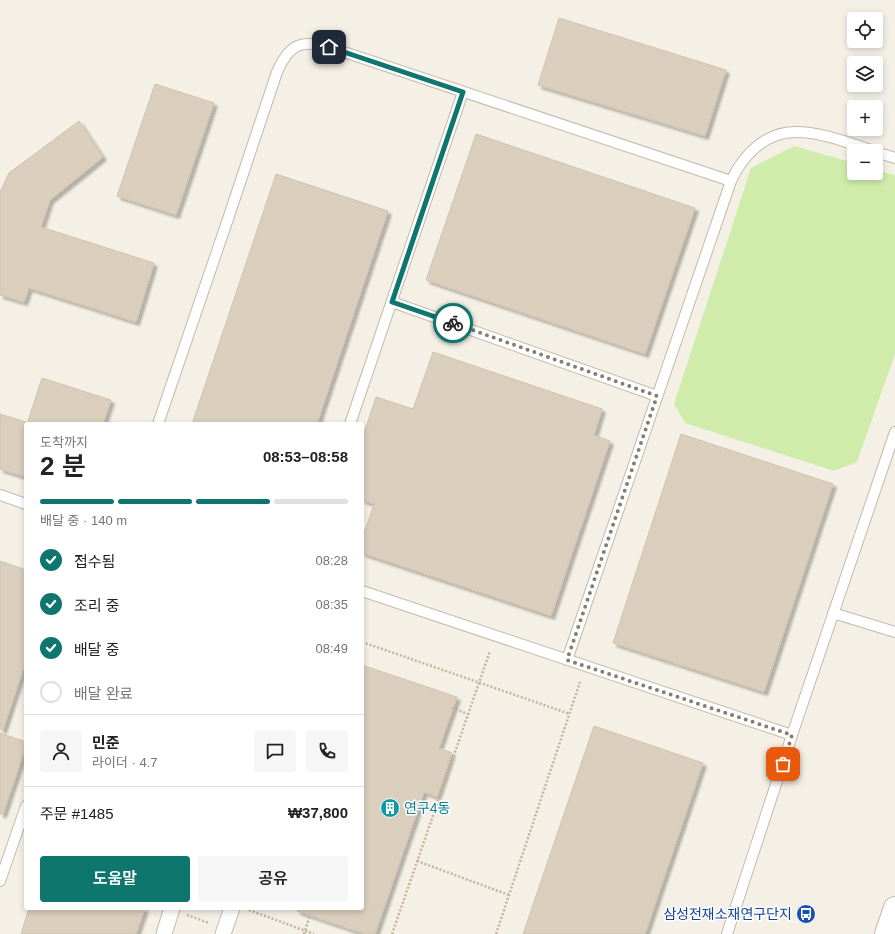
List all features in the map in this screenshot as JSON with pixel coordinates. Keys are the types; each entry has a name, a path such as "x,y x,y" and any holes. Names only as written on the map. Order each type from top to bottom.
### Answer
{"street":[{"path":"886,934 895,908"},
{"path":"164,934 172,910"},
{"path":"224,931 231,910"}],"lane":[{"path":"159,422 277,72 282,60 287,54 294,48 301,45 310,43 320,44 731,181"},
{"path":"351,422 463,92"},
{"path":"567,660 736,170 751,150 771,137 782,134 809,132 852,144"},
{"path":"883,154 895,158"},
{"path":"392,302 657,396"},
{"path":"727,934 792,735 895,432"},
{"path":"0,495 24,503"},
{"path":"364,592 792,735"},
{"path":"834,613 895,632"},
{"path":"0,881 3,860 24,811"}],"path":[{"path":"364,643 570,714"},
{"path":"392,934 490,651"},
{"path":"496,934 580,682"},
{"path":"452,708 468,714"},
{"path":"417,860 509,895"},
{"path":"174,910 224,931"},
{"path":"249,910 304,932 314,934"},
{"path":"304,932 310,915"}],"green space":[{"path":"794,146 847,161 847,180 883,180 883,172 895,175 895,354 857,462 834,471 685,423 674,404 751,168"}],"building":[{"path":"559,18 726,70 705,136 538,85"},
{"path":"155,84 214,103 176,215 117,196"},
{"path":"79,121 103,157 50,200 41,227 154,263 136,322 29,288 24,302 0,295 0,192 9,173"},
{"path":"476,134 695,208 645,354 426,280"},
{"path":"276,174 388,211 318,422 193,422"},
{"path":"433,352 602,409 594,435 610,441 551,616 364,554 364,533 374,504 364,501 364,433 376,397 413,409"},
{"path":"42,378 111,400 104,422 28,422"},
{"path":"0,414 26,422 24,422 24,476 0,469"},
{"path":"681,434 833,484 764,692 613,643"},
{"path":"0,561 24,569 24,667 3,730 0,729"},
{"name":"연구4동","path":"364,666 457,697 439,748 452,753 437,797 424,792 375,934 365,934 297,911 364,910"},
{"path":"594,726 703,763 645,934 523,934"},
{"path":"0,733 24,741 24,752 3,814 0,814"},
{"path":"28,910 144,910 136,934 21,934"}],"way so far":[{"path":"453,323 657,396 567,660 792,735 783,764"}],"place":[{"name":"연구4동","path":"390,808"},
{"name":"삼성전재소재연구단지","path":"806,914"}],"route":[{"path":"329,47 463,92 392,302 453,323"}]}
